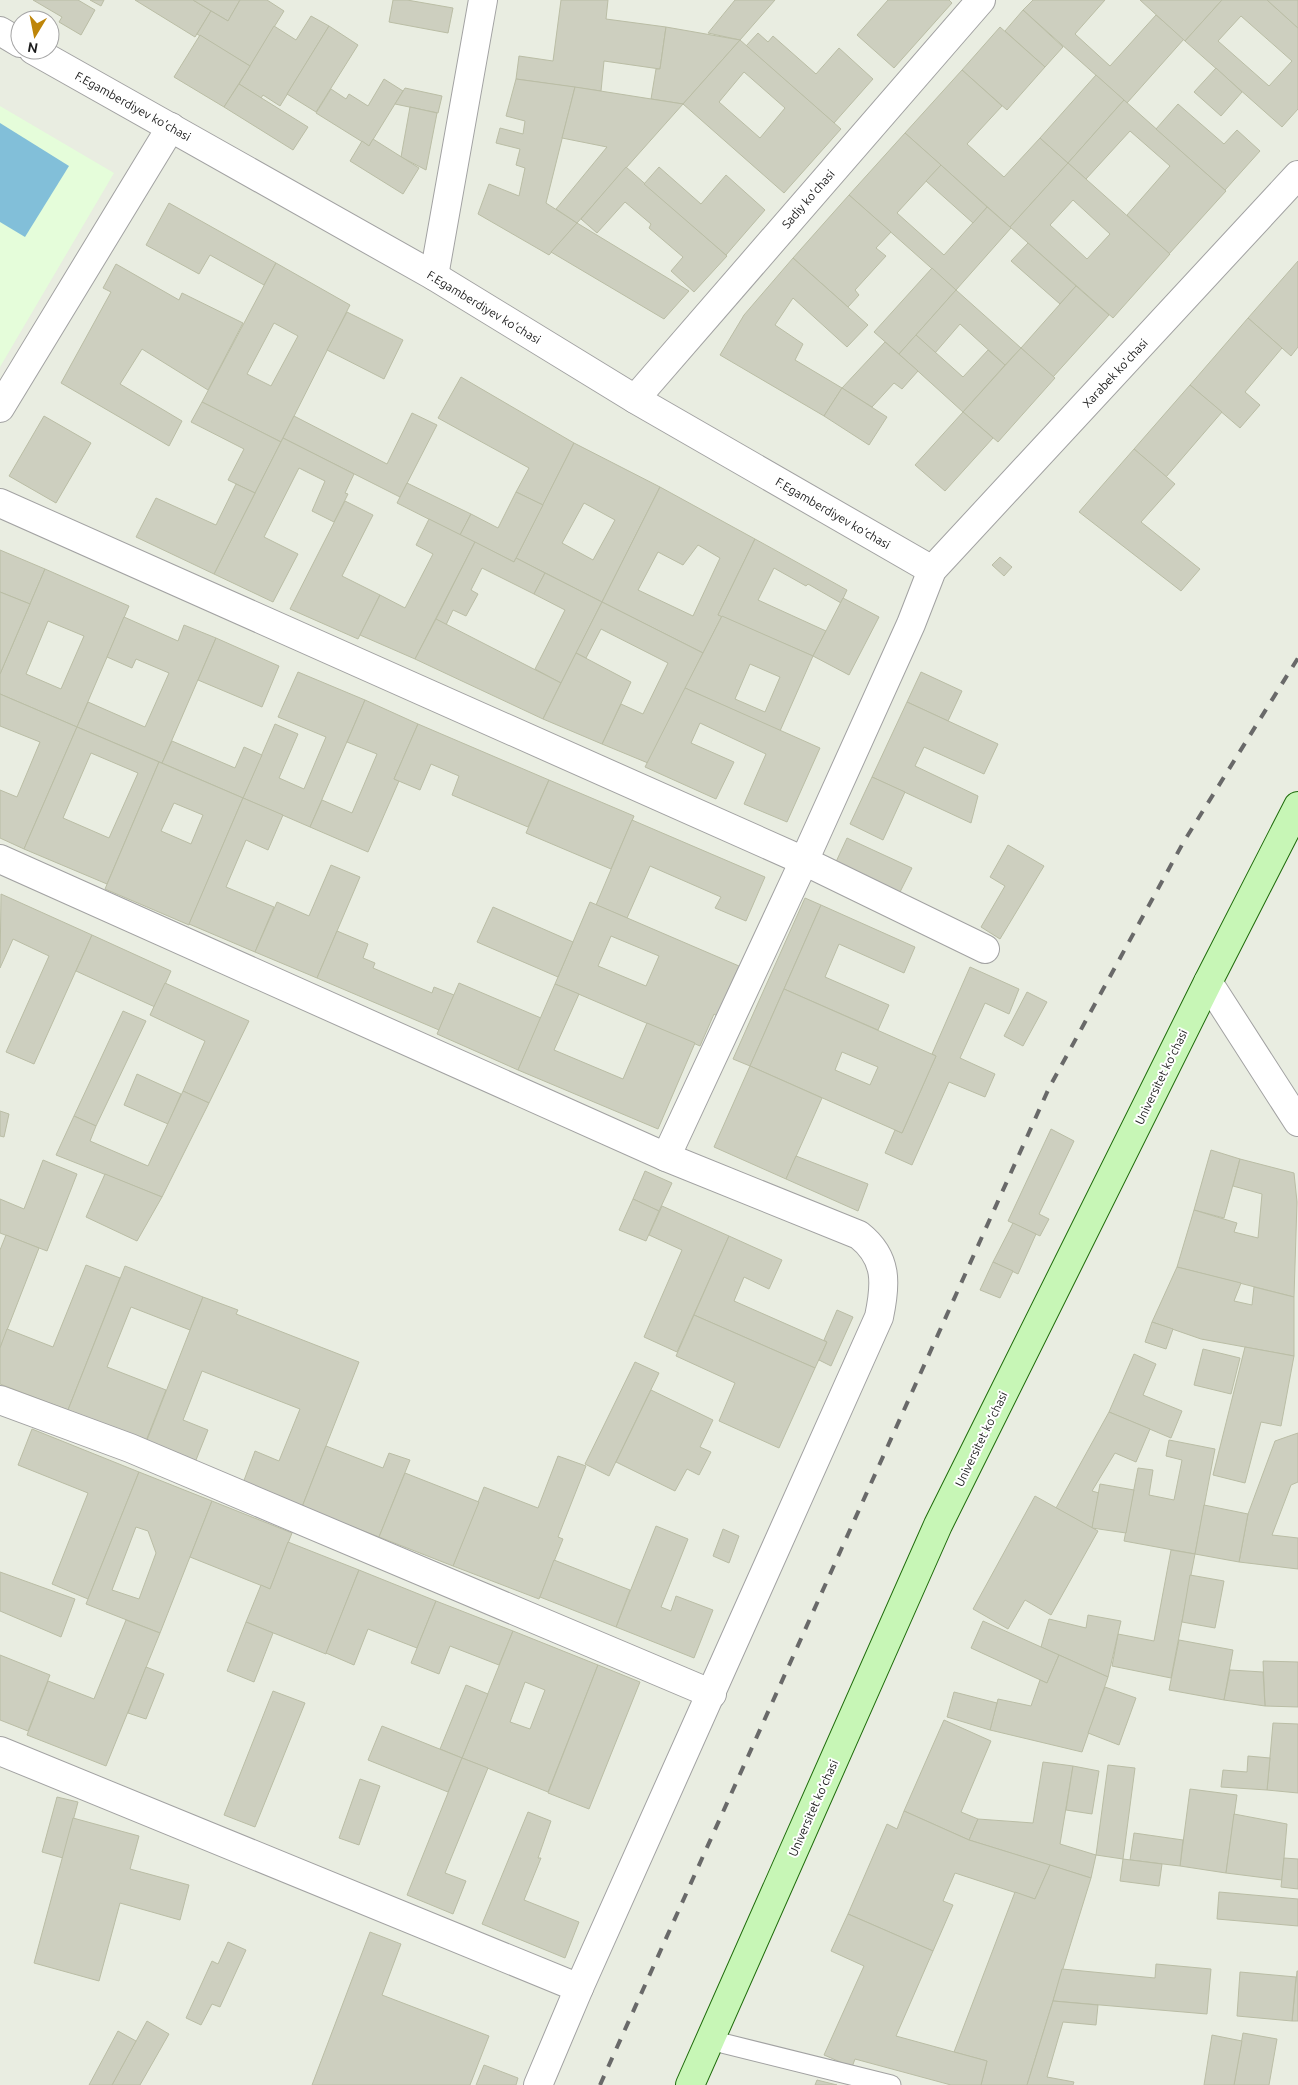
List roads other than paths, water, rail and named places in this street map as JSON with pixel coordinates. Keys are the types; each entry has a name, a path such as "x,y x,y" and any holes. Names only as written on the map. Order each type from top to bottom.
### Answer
{"main road":[{"name":"Universitet kо‘chasi","path":"690,2085 938,1525 1208,982 1298,806"}],"street":[{"path":"434,276 483,0"},
{"name":"Sadiy ko'chasi","path":"635,398 981,0"},
{"name":"F.Egamberdiyev kо‘chasi","path":"51,60 434,276 635,398 932,570"},
{"path":"0,408 171,126"},
{"name":"Xarabek ko'chasi","path":"932,570 1298,175"},
{"path":"0,503 804,861 986,949"},
{"path":"666,1157 804,861 911,624 932,570"},
{"path":"0,859 666,1157 859,1235 868,1242 876,1253 884,1275 884,1294 879,1317 579,1988 538,2085"},
{"path":"1208,982 1298,1122"},
{"path":"0,1400 130,1448 712,1694"},
{"path":"0,1751 579,1988"}],"lane":[{"path":"710,2040 891,2085"}],"railway":[{"path":"600,2085 1049,1088 1183,843 1298,658"}]}
